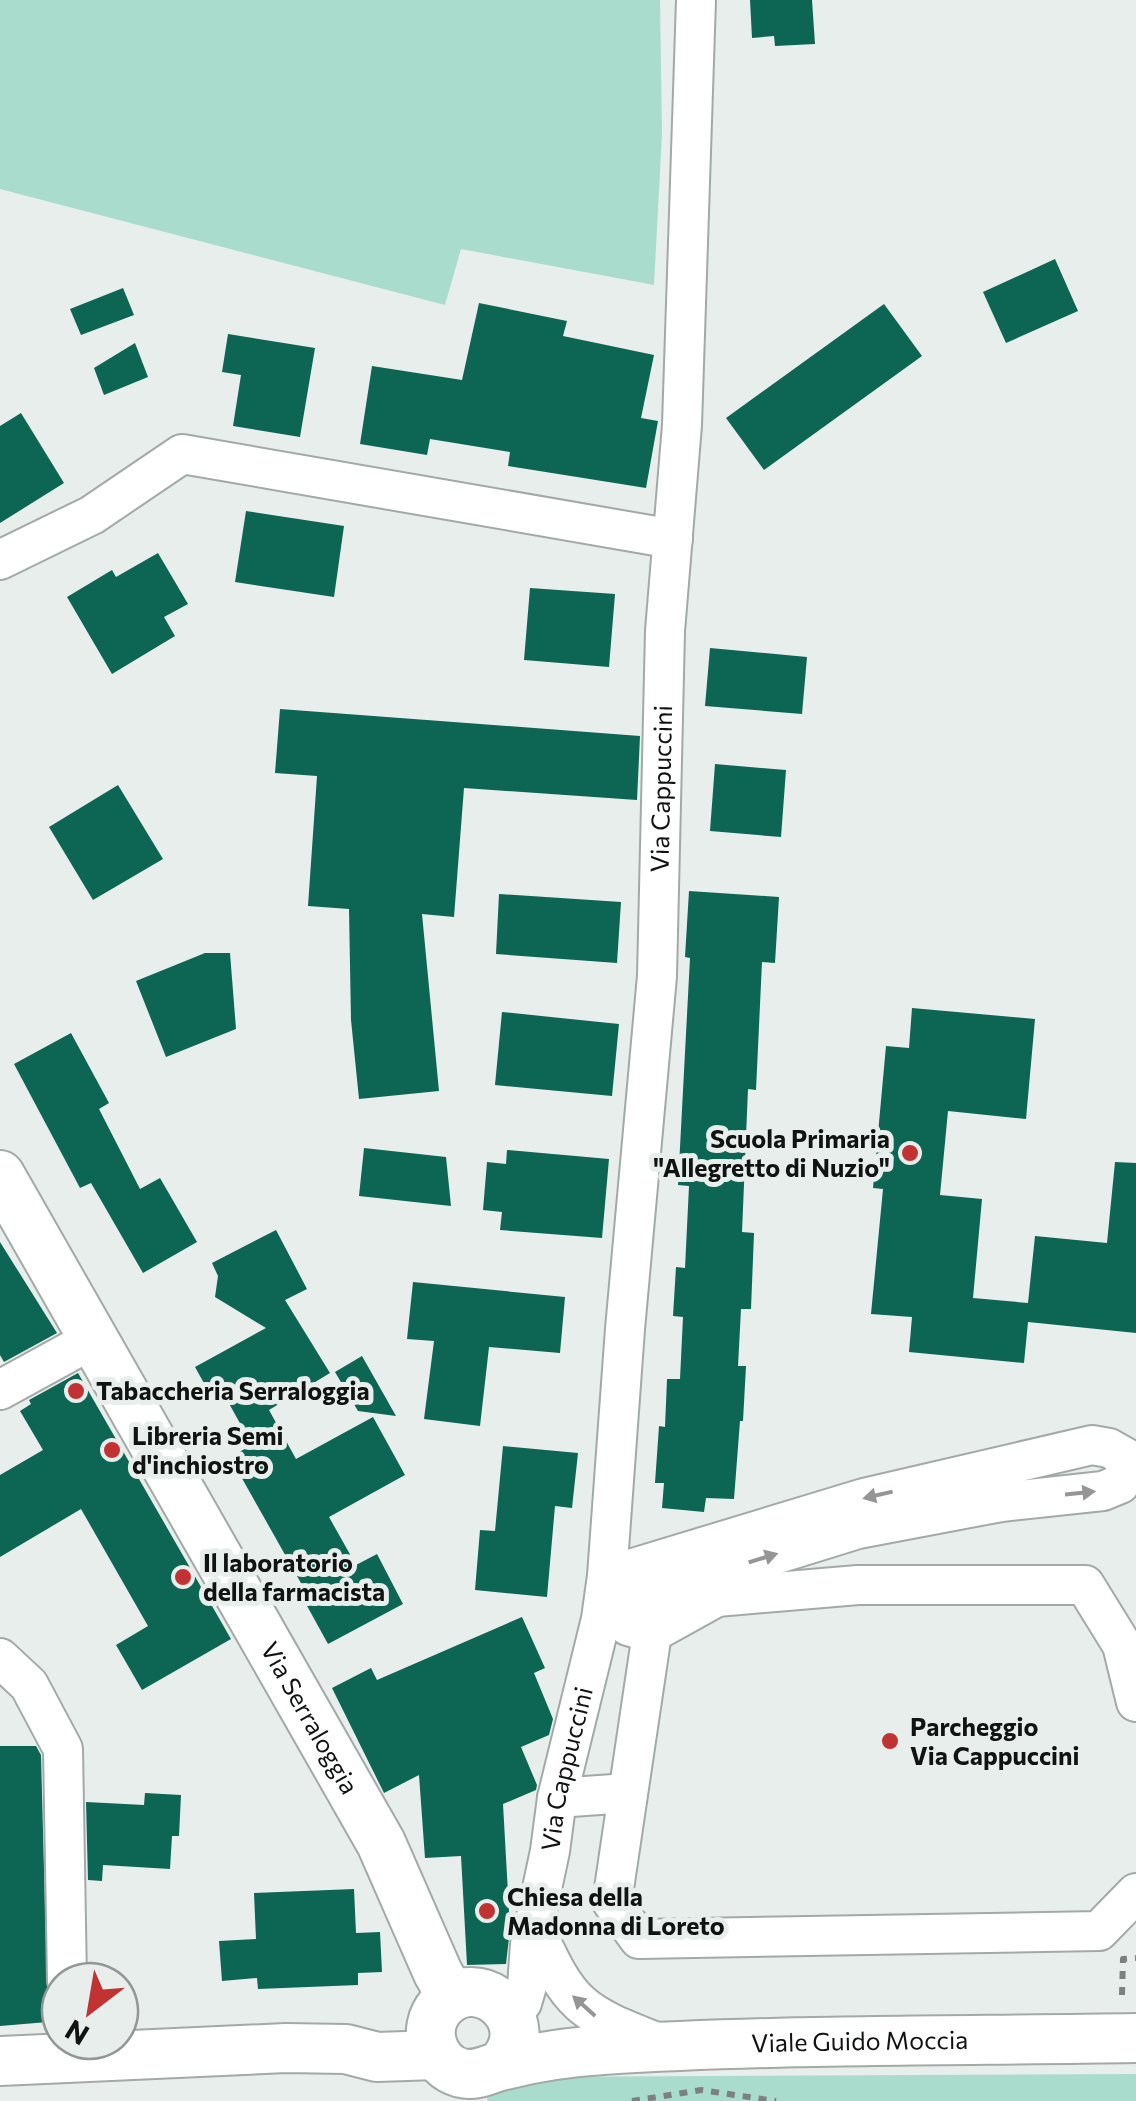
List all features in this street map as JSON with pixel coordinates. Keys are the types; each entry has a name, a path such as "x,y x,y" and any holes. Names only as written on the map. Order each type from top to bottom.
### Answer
{"main road":[{"name":"Via Serraloggia","path":"0,1175 381,1842 438,1973 473,2041"},
{"name":"Viale Guido Moccia","path":"140,2049 346,2049 378,2057 473,2041 586,2051 1129,2016"},
{"name":"Viale Guido Moccia","path":"0,2061 40,2054"}],"street":[{"name":"Via Cappuccini","path":"473,2041 522,2003 557,1798 604,1601 657,976 664,631 682,425 696,0"},
{"path":"0,560 92,514 182,454 672,539"},
{"path":"0,1390 94,1339"},
{"path":"1092,1445 1125,1457 1126,1470 1120,1484 1103,1490 1001,1502 858,1528 604,1601 864,1498 1092,1445"},
{"path":"652,1633 717,1597 858,1585 1085,1586 1122,1646 1136,1702"},
{"path":"604,1601 652,1633"},
{"path":"652,1633 612,1902 639,1940 1099,1931 1136,1893"},
{"path":"0,1658 28,1685 63,1749 67,1961"},
{"path":"557,1798 628,1793"},
{"path":"533,1937 561,1982 584,2008 599,2020 667,2046"}],"path":[{"path":"1129,2016 1123,1959 1136,1958"},
{"path":"632,2101 700,2090 776,2101"}],"green space":[{"path":"0,0 660,0 662,134 654,285 461,249 445,305 0,189"},
{"path":"1136,2074 1136,2101 487,2101 490,2077"}],"building":[{"path":"750,0 812,0 815,44 775,46 774,36 752,38"},
{"path":"1055,259 1078,311 1006,343 983,292"},
{"path":"123,288 134,315 81,335 70,309"},
{"path":"479,303 567,321 563,336 654,355 641,418 658,421 646,488 508,466 510,452 430,439 427,455 360,444 372,366 462,380"},
{"path":"884,304 922,356 764,470 726,418"},
{"path":"228,334 315,348 300,437 233,426 241,375 222,372"},
{"path":"135,343 148,377 104,395 94,368"},
{"path":"21,413 64,483 0,523 0,426"},
{"path":"246,511 344,526 334,597 235,582"},
{"path":"158,553 188,604 164,617 175,636 112,674 67,597 112,570 116,577"},
{"path":"530,588 615,594 609,667 524,660"},
{"path":"710,648 807,657 802,714 705,706"},
{"path":"280,709 640,736 637,800 464,788 454,917 422,914 439,1091 359,1099 351,1020 349,909 308,906 317,776 275,773"},
{"path":"715,764 786,770 781,837 710,831"},
{"path":"118,785 163,859 93,900 49,827"},
{"path":"689,891 779,897 775,963 762,962 756,1090 748,1089 742,1232 754,1233 751,1309 741,1309 738,1366 746,1366 734,1499 706,1498 704,1512 662,1508 664,1483 655,1483 659,1426 665,1427 667,1379 680,1379 683,1317 673,1316 676,1267 685,1268 689,1186 678,1185 690,958 685,957"},
{"path":"499,894 621,902 617,963 496,954"},
{"path":"205,953 230,953 236,1029 166,1057 136,981"},
{"name":"Scuola Primaria \"Allegretto di Nuzio\"","path":"912,1008 1035,1019 1026,1119 948,1111 940,1195 982,1199 973,1298 1028,1303 1035,1236 1107,1243 1115,1162 1136,1163 1136,1333 1028,1322 1024,1363 909,1352 912,1317 871,1314 883,1189 873,1188 886,1046 909,1048"},
{"path":"502,1012 619,1024 612,1096 495,1085"},
{"path":"71,1033 109,1103 99,1109 140,1189 160,1178 197,1242 143,1273 91,1183 80,1188 14,1064"},
{"path":"364,1148 446,1157 451,1206 359,1196"},
{"path":"507,1150 609,1159 602,1238 500,1230 502,1212 483,1210 487,1162 506,1164"},
{"path":"276,1230 307,1289 285,1300 330,1373 269,1410 296,1459 373,1417 405,1475 329,1517 356,1565 377,1554 403,1604 328,1644 301,1595 306,1592 230,1457 252,1445 221,1389 210,1394 195,1367 266,1328 215,1297 218,1276 212,1263"},
{"path":"0,1242 57,1333 4,1362 0,1355"},
{"path":"413,1282 565,1297 560,1353 489,1347 480,1426 424,1419 434,1341 407,1339"},
{"path":"362,1356 396,1416 358,1411 335,1372"},
{"path":"78,1373 231,1639 142,1690 116,1645 148,1626 81,1509 0,1557 0,1475 43,1450 20,1411 31,1404 29,1400"},
{"path":"503,1446 578,1453 572,1508 555,1506 547,1597 475,1590 480,1530 495,1531"},
{"path":"522,1617 545,1668 534,1673 553,1719 549,1735 521,1747 536,1790 503,1804 510,1929 506,1964 467,1965 461,1856 425,1858 419,1775 384,1793 332,1688 371,1668 377,1680"},
{"path":"0,1746 36,1746 41,1755 46,1961 40,1961 40,2023 0,2026"},
{"path":"145,1793 181,1795 179,1836 172,1836 170,1869 103,1865 102,1881 88,1880 86,1802 144,1805"},
{"path":"354,1889 356,1933 380,1932 382,1972 358,1973 358,1985 258,1989 257,1978 222,1981 219,1941 256,1939 254,1893"}],"place":[{"name":"Scuola Primaria \"Allegretto di Nuzio\"","path":"910,1153"},
{"name":"Tabaccheria Serraloggia","path":"76,1391"},
{"name":"Libreria Semi d'inchiostro","path":"112,1450"},
{"name":"Il laboratorio della farmacista","path":"183,1577"},
{"name":"Parcheggio Via Cappuccini","path":"890,1741"},
{"name":"Chiesa della Madonna di Loreto","path":"487,1911"}]}
